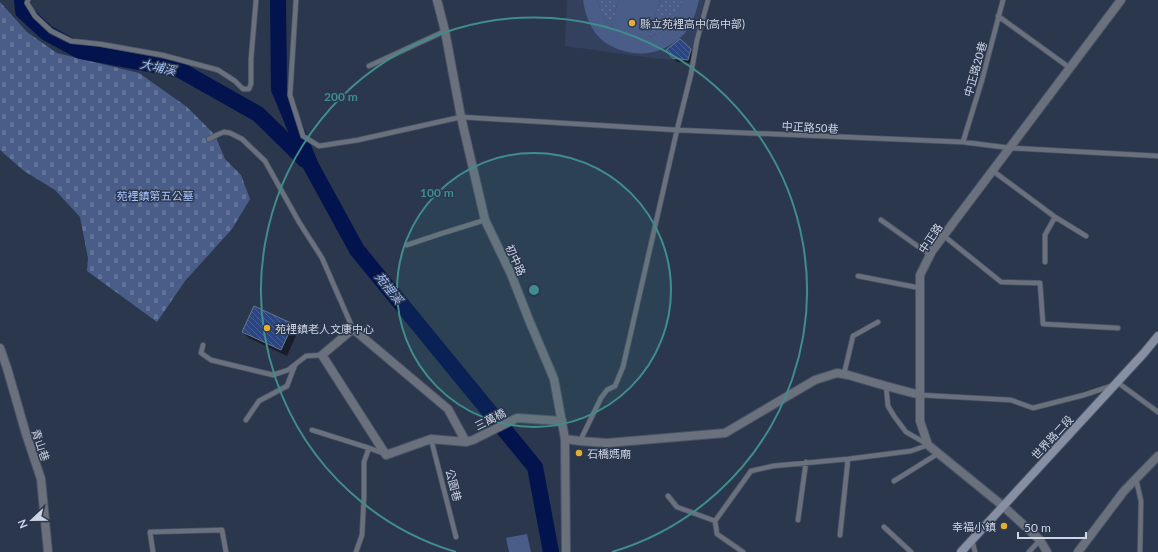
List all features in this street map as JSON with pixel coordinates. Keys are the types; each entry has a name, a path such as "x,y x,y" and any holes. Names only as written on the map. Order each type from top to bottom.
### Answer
{"main road":[{"name":"世界路二段","path":"961,552 1116,384 1158,336"}],"street":[{"name":"初中路","path":"437,0 445,31 461,117 485,220 511,274 554,379 565,439 566,552"},
{"name":"中正路","path":"928,445 920,421 920,275 930,255 1121,0"},
{"path":"353,329 448,409 470,441 431,439 386,455 322,355 353,329"},
{"name":"青山巷","path":"0,348 41,479 48,552"},
{"path":"565,439 607,443 725,433 815,380 837,373 920,395"},
{"name":"三萬橋","path":"470,441 517,418 562,421"},
{"path":"928,445 1003,506 1040,540 1047,552"},
{"path":"1078,552 1124,492 1158,456"}],"lane":[{"path":"28,0 27,3 35,16 50,31 71,41 100,44 162,55 218,70 235,81 243,89 249,89 251,84 251,59 256,0"},
{"name":"中正路50巷","path":"296,0 290,95 303,136 319,146 358,140 461,117 677,130 963,142 1010,148 1158,156"},
{"path":"580,441 601,398 606,390 615,386 623,367 691,74 697,40 708,0"},
{"name":"中正路20巷","path":"963,142 982,80 1003,0"},
{"path":"998,16 1070,68"},
{"path":"369,66 445,31"},
{"path":"209,140 224,132 230,133 242,139 265,161 299,222 322,258 353,329"},
{"path":"993,171 1055,217 1086,236"},
{"path":"1045,262 1045,235 1055,217"},
{"path":"407,245 485,220"},
{"path":"881,220 930,255"},
{"path":"944,236 1001,282 1040,283 1043,324 1118,328"},
{"path":"858,276 920,288"},
{"path":"844,374 853,336 878,322"},
{"path":"203,345 201,353 211,360 273,375 288,370 306,356 322,355"},
{"path":"246,420 259,401 287,386 295,365"},
{"path":"920,395 1011,400 1033,408 1084,395 1116,384 1158,412"},
{"path":"886,386 888,406 894,416 906,432 928,445"},
{"path":"312,430 386,455"},
{"name":"公園巷","path":"431,439 456,537"},
{"path":"743,552 717,534 715,522 751,471 773,466 911,451 928,445"},
{"path":"356,552 362,535 364,462 369,448"},
{"path":"894,481 939,453"},
{"path":"840,535 848,459"},
{"path":"798,520 806,462"},
{"path":"1136,479 1141,501 1140,552"},
{"path":"668,496 677,507 715,522"},
{"path":"884,527 911,552"},
{"path":"153,552 150,532 222,530 226,552"},
{"path":"972,540 975,552"},
{"path":"1029,552 1040,540"}],"shaded area":[{"name":"縣立苑裡高中(高中部)","path":"567,0 704,0 689,61 652,58 565,46"}],"green space":[{"path":"583,0 597,0 604,19 612,27 618,0 660,0 649,37 662,32 672,24 683,0 699,0 692,22 684,34 676,41 668,47 649,53 630,53 611,46 599,37 589,22"},
{"path":"597,0 618,0 612,27 604,19"},
{"path":"660,0 683,0 672,24 662,32 649,37"},
{"name":"苑裡鎮第五公墓","path":"0,2 27,32 57,53 139,73 187,107 215,135 225,159 241,175 250,199 232,229 185,281 157,322 87,271 88,258 80,217 55,190 24,171 0,150"},
{"path":"527,534 531,552 509,552 506,538"}],"building":[{"path":"680,39 691,49 688,60 672,58 666,50"},
{"name":"苑裡鎮老人文康中心","path":"254,306 293,324 281,350 242,332"}],"waterway":[{"name":"大埔溪","path":"22,0 23,11 47,33 80,51 180,70 258,114 305,160"},
{"name":"苑裡溪","path":"278,0 279,89 311,166 357,250 535,467 551,552"}],"place":[{"name":"縣立苑裡高中(高中部)","path":"632,23"},
{"name":"苑裡鎮老人文康中心","path":"267,328"},
{"name":"石橋媽廟","path":"579,453"},
{"name":"幸福小鎮","path":"1004,526"}]}
